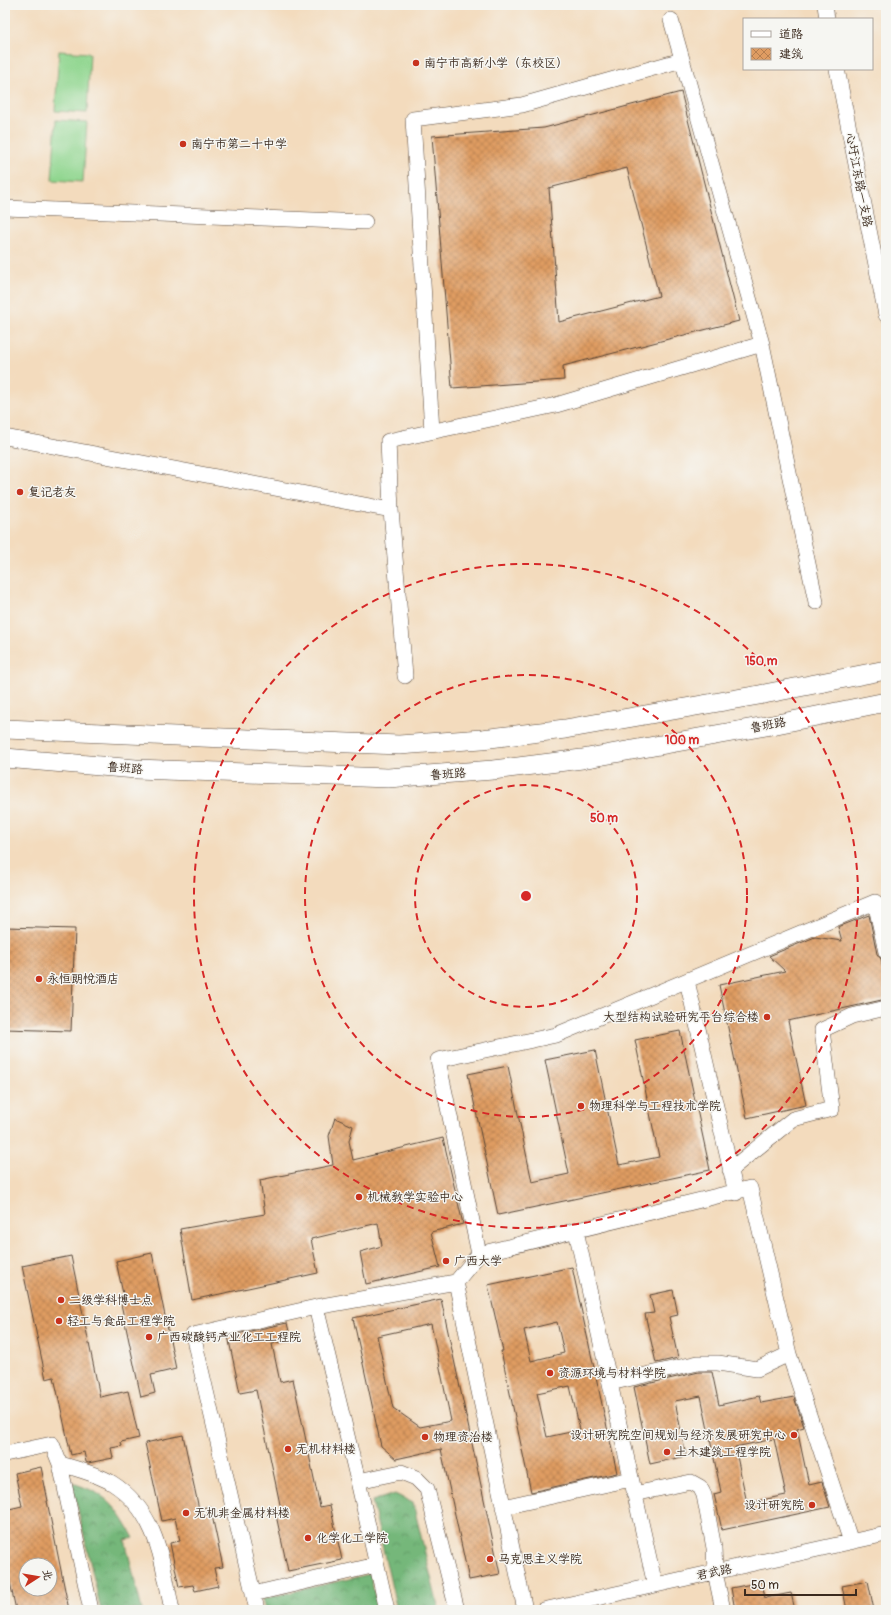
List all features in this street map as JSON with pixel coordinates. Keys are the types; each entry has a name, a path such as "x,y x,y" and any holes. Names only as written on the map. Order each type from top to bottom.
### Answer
{"main road":[{"path":"7,728 407,744 482,739 565,729 759,695 886,670"},
{"name":"鲁班路","path":"8,760 136,769 388,778 493,770 582,759 777,724 886,702"}],"street":[{"path":"825,5 827,18"},
{"path":"671,20 762,344 816,602"},
{"path":"432,431 413,119 522,105 682,60"},
{"name":"心圩江东路一支路","path":"837,70 886,315"},
{"path":"5,208 365,222"},
{"path":"405,676 391,510 388,441 556,405 762,344"},
{"path":"5,437 391,510"},
{"path":"480,1254 438,1060 556,1035 875,902 886,952"},
{"path":"687,981 736,1193"},
{"path":"730,1170 793,1119 832,1109 822,1030 852,1016 886,1008"},
{"path":"257,1610 193,1335 316,1307 456,1282 480,1254 736,1193 750,1188 790,1354 851,1542"},
{"path":"576,1231 655,1585"},
{"path":"456,1282 525,1610"},
{"path":"316,1307 387,1610"},
{"path":"610,1383 698,1363 718,1363 757,1369 790,1354"},
{"path":"5,1454 52,1444 60,1464 91,1610"},
{"path":"60,1464 111,1483 124,1492 135,1504 148,1522 157,1541 172,1610"},
{"path":"358,1482 401,1472 416,1478 427,1489 457,1610"},
{"path":"503,1507 631,1479"},
{"path":"634,1494 691,1482 700,1487 704,1495 714,1548 715,1572 723,1610"},
{"name":"君武路","path":"543,1610 886,1534"},
{"path":"253,1594 376,1565"}],"green space":[{"path":"59,51 90,53 87,113 55,111"},
{"path":"56,120 87,122 83,182 52,180"},
{"path":"72,1483 94,1492 110,1503 122,1517 134,1538 125,1540 142,1610 101,1610"},
{"path":"395,1494 413,1503 439,1610 397,1610 372,1501"},
{"path":"370,1574 378,1610 265,1610 262,1599"}],"building":[{"path":"681,92 739,321 563,366 564,380 452,388 432,136 544,128","holes":["627,168 659,296 559,322 549,188"]},
{"name":"大型结构试验研究平台综合楼","path":"869,915 877,954 881,959 886,983 886,999 788,1021 806,1105 747,1118 719,985 785,971 769,956 815,937 842,941 838,927"},
{"name":"永恒朗悦酒店","path":"5,927 75,929 71,1031 5,1029"},
{"name":"物理科学与工程技术学院","path":"680,1031 710,1170 498,1215 468,1074 508,1066 532,1182 569,1174 545,1060 595,1050 619,1165 659,1157 635,1040"},
{"name":"机械教学实验中心","path":"335,1118 353,1126 349,1141 353,1160 443,1138 463,1224 431,1232 440,1267 366,1284 360,1252 382,1246 378,1223 311,1239 318,1273 192,1300 180,1229 265,1214 260,1180 333,1165 329,1136"},
{"name":"广西碳酸钙产业化工工程院","path":"152,1253 176,1369 151,1375 155,1393 141,1397 121,1304 125,1303 116,1261"},
{"name":"轻工与食品工程学院","path":"71,1256 100,1397 128,1391 139,1438 121,1442 122,1446 111,1448 113,1458 88,1463 86,1462 84,1452 71,1455 54,1377 46,1379 22,1266"},
{"name":"资源环境与材料学院","path":"572,1267 617,1473 531,1492 501,1351 503,1351 488,1285","holes":["557,1322 564,1353 531,1361 524,1330","570,1386 580,1430 547,1437 537,1393"]},
{"path":"673,1290 678,1315 669,1317 678,1358 656,1363 645,1314 654,1313 650,1295"},
{"name":"物理资治楼","path":"441,1299 500,1574 469,1580 441,1449 396,1459 381,1446 353,1318","holes":["431,1324 451,1421 420,1427 393,1408 377,1336"]},
{"name":"无机材料楼","path":"287,1323 291,1340 272,1344 280,1382 293,1379 320,1507 330,1505 342,1560 288,1571 276,1515 282,1514 256,1390 240,1393 228,1336"},
{"name":"土木建筑工程学院","path":"699,1372 712,1372 719,1405 759,1396 761,1403 794,1397 804,1427 797,1429 809,1485 822,1482 830,1507 722,1530 714,1494 721,1492 701,1396 675,1401 686,1456 650,1464 634,1387","holes":["774,1439 786,1495 747,1503 735,1447"]},
{"name":"无机非金属材料楼","path":"183,1435 199,1509 210,1506 223,1567 214,1568 218,1586 195,1591 193,1585 179,1587 170,1543 180,1541 175,1518 162,1521 145,1443"},
{"path":"41,1467 69,1610 16,1610 5,1559 5,1510 22,1506 15,1473"},
{"path":"868,1581 874,1610 847,1610 842,1586"},
{"path":"762,1582 765,1598 791,1593 795,1610 735,1610 731,1588"}],"place":[{"name":"南宁市高新小学（东校区）","path":"416,63"},
{"name":"南宁市第二十中学","path":"183,144"},
{"name":"复记老友","path":"20,492"},
{"name":"永恒朗悦酒店","path":"39,979"},
{"name":"大型结构试验研究平台综合楼","path":"767,1017"},
{"name":"物理科学与工程技术学院","path":"581,1106"},
{"name":"机械教学实验中心","path":"359,1197"},
{"name":"广西大学","path":"446,1261"},
{"name":"二级学科博士点","path":"61,1300"},
{"name":"轻工与食品工程学院","path":"59,1321"},
{"name":"广西碳酸钙产业化工工程院","path":"149,1337"},
{"name":"资源环境与材料学院","path":"550,1373"},
{"name":"设计研究院空间规划与经济发展研究中心","path":"794,1435"},
{"name":"物理资治楼","path":"425,1437"},
{"name":"无机材料楼","path":"288,1449"},
{"name":"土木建筑工程学院","path":"667,1452"},
{"name":"设计研究院","path":"812,1505"},
{"name":"无机非金属材料楼","path":"186,1513"},
{"name":"化学化工学院","path":"308,1538"},
{"name":"马克思主义学院","path":"490,1559"}]}
